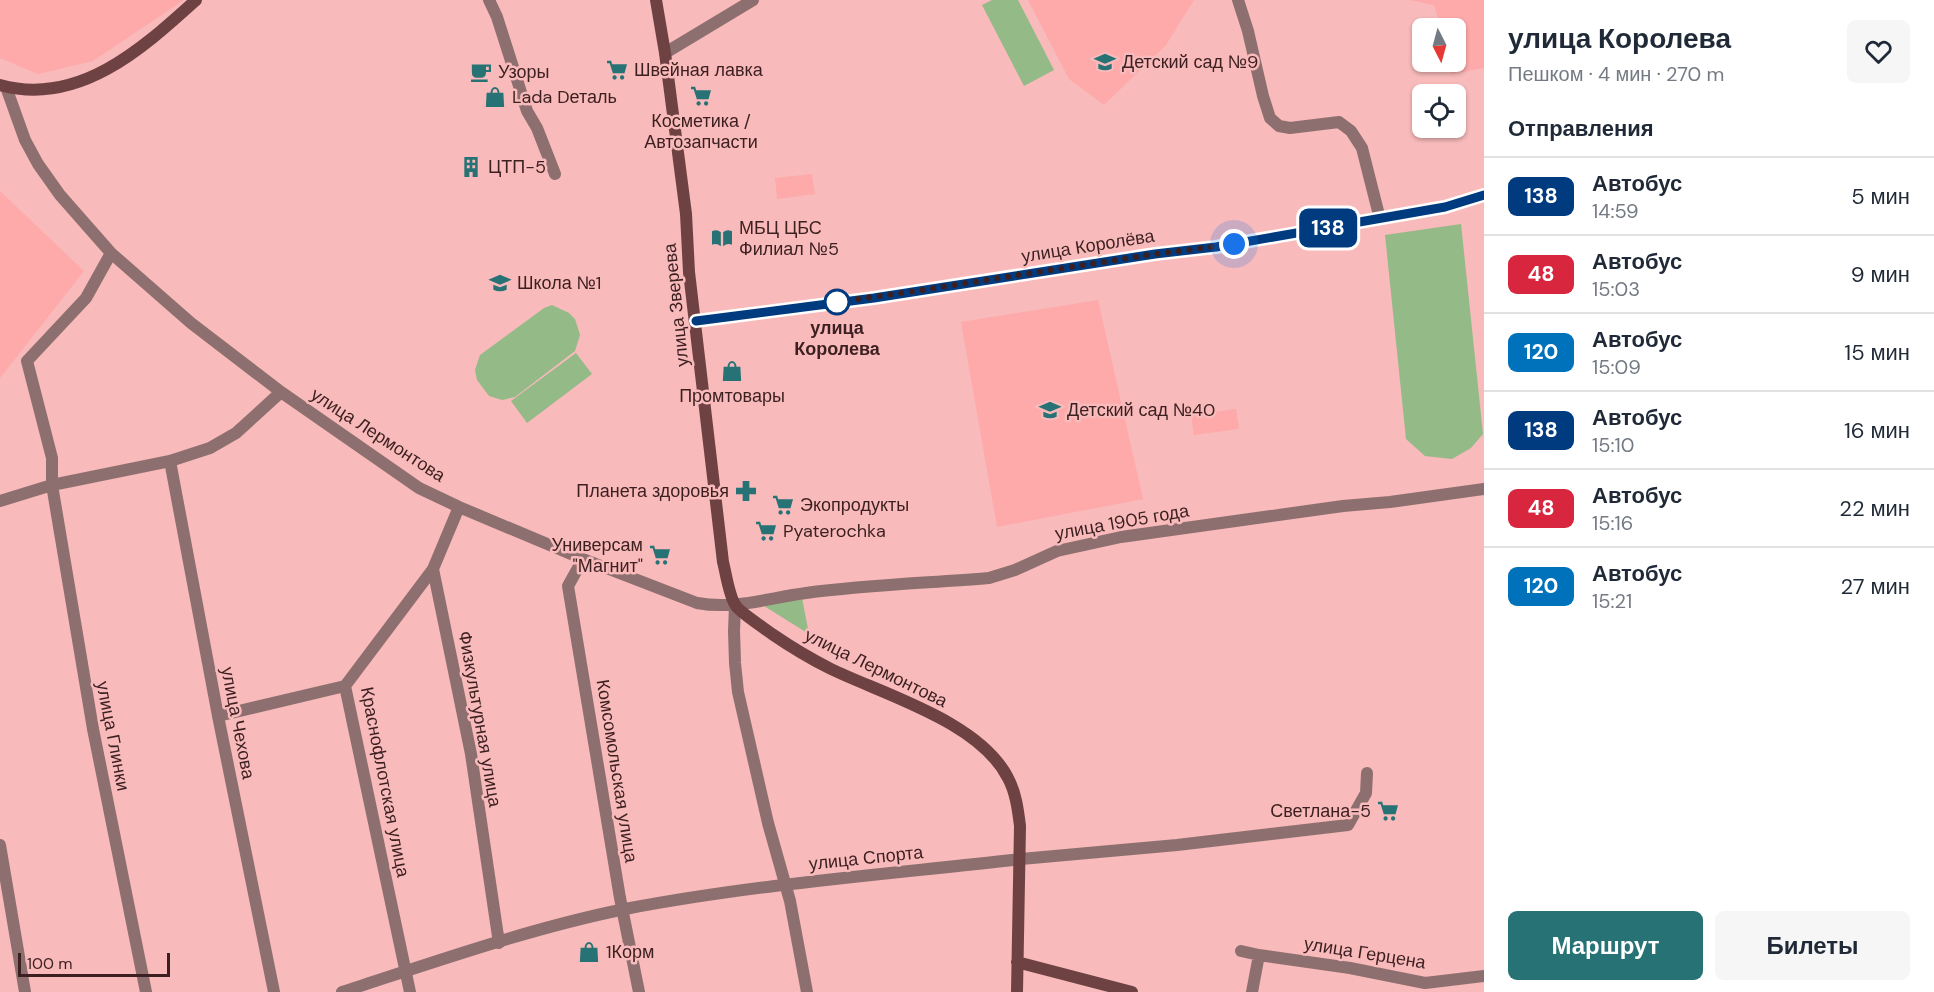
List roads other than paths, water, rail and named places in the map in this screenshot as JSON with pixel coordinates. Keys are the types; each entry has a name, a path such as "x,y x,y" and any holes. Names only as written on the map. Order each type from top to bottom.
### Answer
{"main road":[{"path":"3,86 27,91 54,88 80,82 107,70 154,38 196,0"},
{"name":"улица Зверева","path":"656,0 686,214 689,272 723,562 735,606"},
{"name":"улица Королёва","path":"696,321 874,298 1145,255 1216,247 1445,207 1484,195"},
{"name":"улица Лермонтова","path":"735,606 792,648 831,669 945,720 969,735 994,757 1008,776 1018,806 1021,859 1017,992"},
{"path":"1017,962 1132,992"}],"street":[{"path":"489,0 497,17 527,111 537,128 555,174"},
{"path":"665,53 753,0"},
{"path":"1238,0 1270,118 1279,126 1290,128 1339,122 1351,131 1362,148 1380,219"},
{"name":"улица Лермонтова","path":"3,86 38,165 60,195 111,253 191,323 281,392 385,466 419,488 459,507 583,559 697,603 735,606"},
{"name":"улица Глинки","path":"111,253 86,298 27,362 52,458 52,485 93,729 146,992"},
{"path":"0,501 52,485 170,461 210,448 236,433 281,392"},
{"name":"улица Чехова","path":"170,461 218,716 274,992"},
{"name":"улица 1905 года","path":"735,606 755,600 807,593 989,578 1057,551 1121,537 1484,489"},
{"path":"433,569 459,507"},
{"name":"Комсомольская улица","path":"583,559 568,586 639,992"},
{"name":"Краснофлотская улица","path":"410,992 345,686 433,569"},
{"name":"Физкультурная улица","path":"433,569 471,754 499,943"},
{"path":"735,606 734,652 738,692 768,823 785,885 807,992"},
{"path":"218,716 345,686"},
{"name":"улица Спорта","path":"342,992 566,924 676,900 785,885 1348,825 1366,793 1367,773"},
{"path":"0,845 25,992"},
{"name":"улица Герцена","path":"1241,951 1259,956 1350,968 1425,987 1484,976"},
{"path":"1252,992 1259,956"}],"place":[{"name":"Детский сад №9","path":"1105,62"},
{"name":"Швейная лавка","path":"617,70"},
{"name":"Узоры","path":"481,72"},
{"name":"Косметика / Автозапчасти","path":"701,96"},
{"name":"Lada Dеталь","path":"495,97"},
{"name":"ЦТП-5","path":"471,167"},
{"name":"МБЦ ЦБС Филиал №5","path":"722,238"},
{"name":"Школа №1","path":"500,283"},
{"name":"улица Королева","path":"837,302"},
{"name":"Промтовары","path":"732,371"},
{"name":"Детский сад №40","path":"1050,410"},
{"name":"Планета здоровья","path":"746,491"},
{"name":"Экопродукты","path":"783,505"},
{"name":"Pyaterochka","path":"766,531"},
{"name":"Универсам \"Магнит\"","path":"660,555"},
{"name":"Светлана-5","path":"1388,811"},
{"name":"1Корм","path":"589,952"}]}
